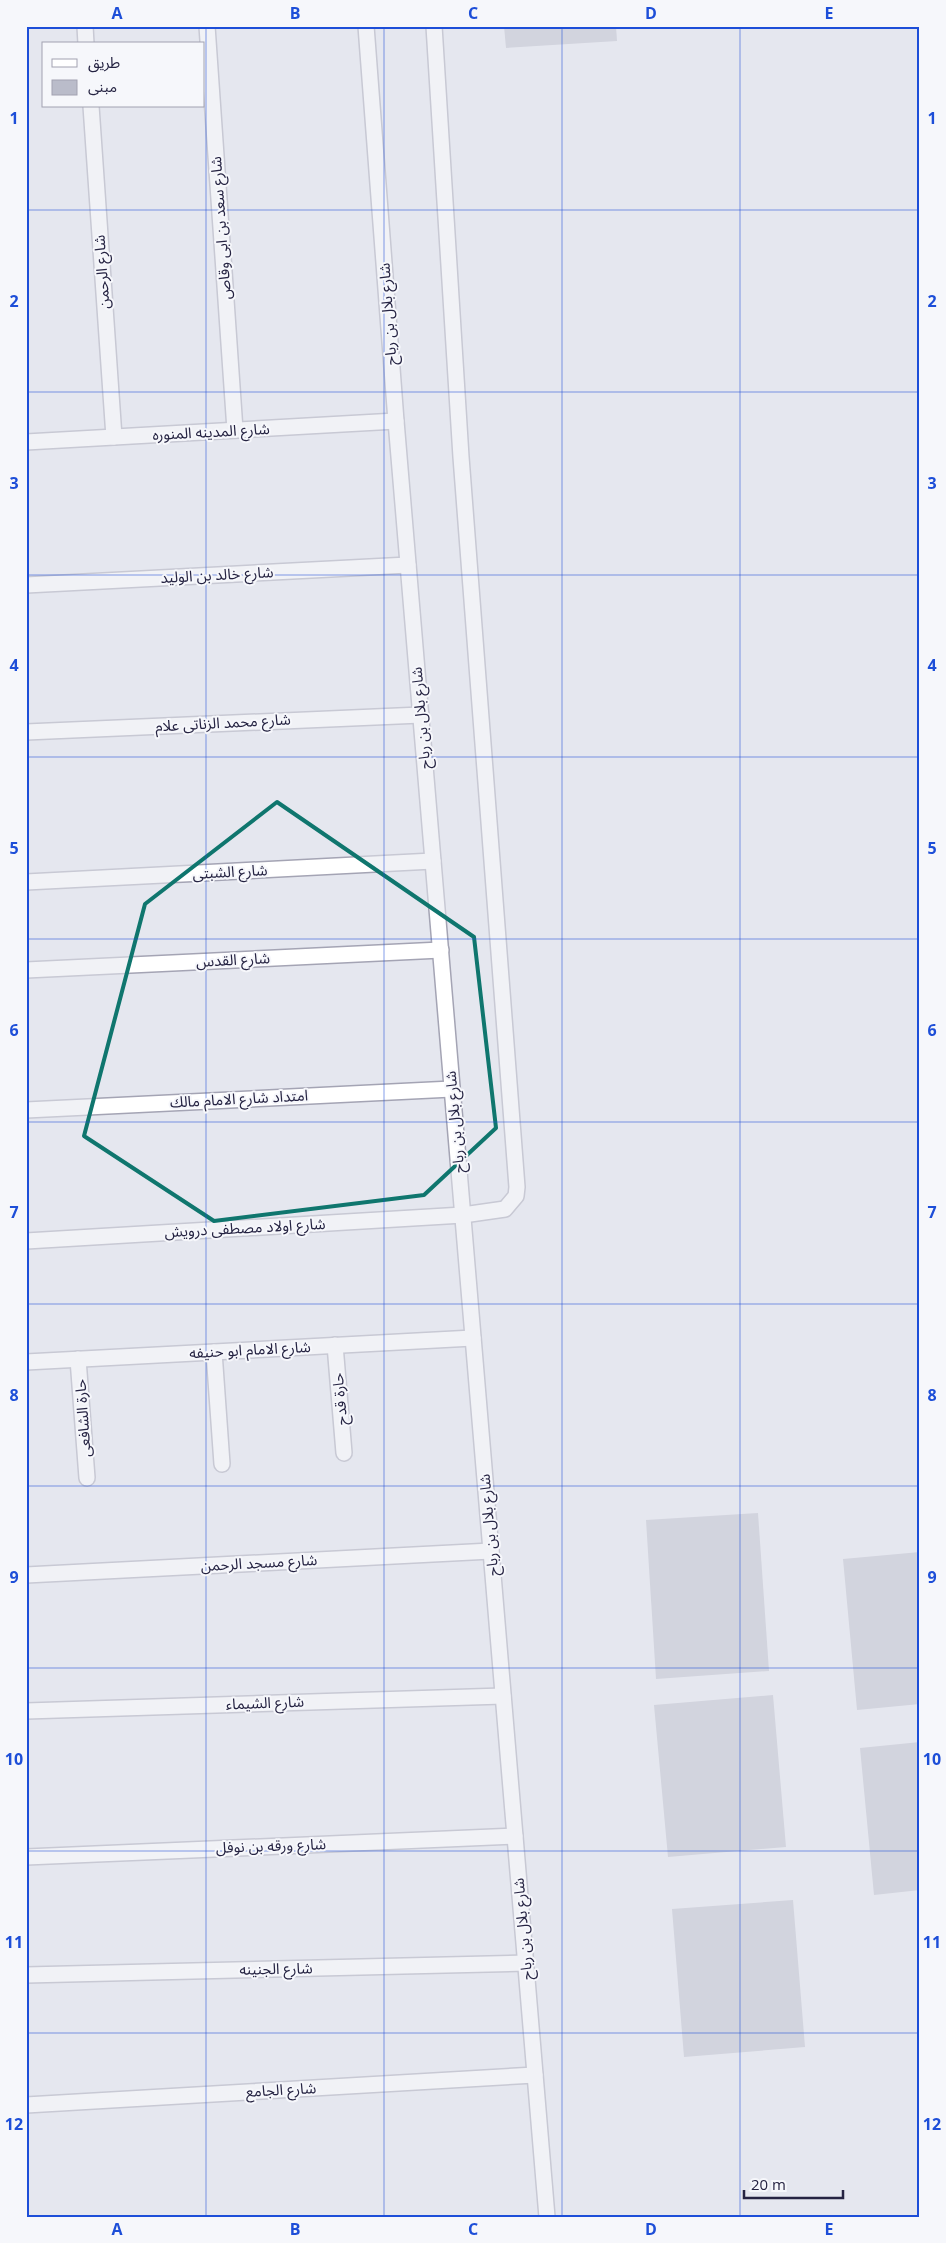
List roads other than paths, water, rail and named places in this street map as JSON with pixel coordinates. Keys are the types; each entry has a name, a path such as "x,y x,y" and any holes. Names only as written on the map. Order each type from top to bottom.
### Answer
{"street":[{"path":"85,26 86,42"},
{"name":"شارع سعد بن ابى وقاص","path":"207,26 235,430"},
{"name":"شارع بلال بن رباح","path":"366,26 420,715 547,2217"},
{"name":"شارع اولاد مصطفى درويش","path":"26,1241 463,1215 505,1209 516,1196 517,1187 461,458 434,26"},
{"name":"شارع الرحمن","path":"91,108 114,437"},
{"name":"شارع المدينه المنوره","path":"26,442 396,421"},
{"name":"شارع خالد بن الوليد","path":"26,585 408,565"},
{"name":"شارع محمد الزناتى علام","path":"26,732 420,715"},
{"name":"شارع الشبتى","path":"26,882 433,861"},
{"name":"شارع القدس","path":"26,970 441,950"},
{"name":"امتداد شارع الامام مالك","path":"26,1110 452,1089"},
{"name":"شارع الامام ابو حنيفه","path":"26,1362 473,1338"},
{"name":"حارة قدح","path":"335,1345 344,1454"},
{"path":"214,1352 222,1464"},
{"name":"حارة الشافعى","path":"78,1359 87,1478"},
{"name":"شارع مسجد الرحمن","path":"26,1575 491,1550"},
{"name":"شارع الشيماء","path":"26,1711 504,1696"},
{"name":"شارع ورقه بن نوفل","path":"26,1856 515,1836"},
{"name":"شارع الجنينه","path":"26,1975 526,1963"},
{"name":"شارع الجامع","path":"26,2105 535,2075"}]}
